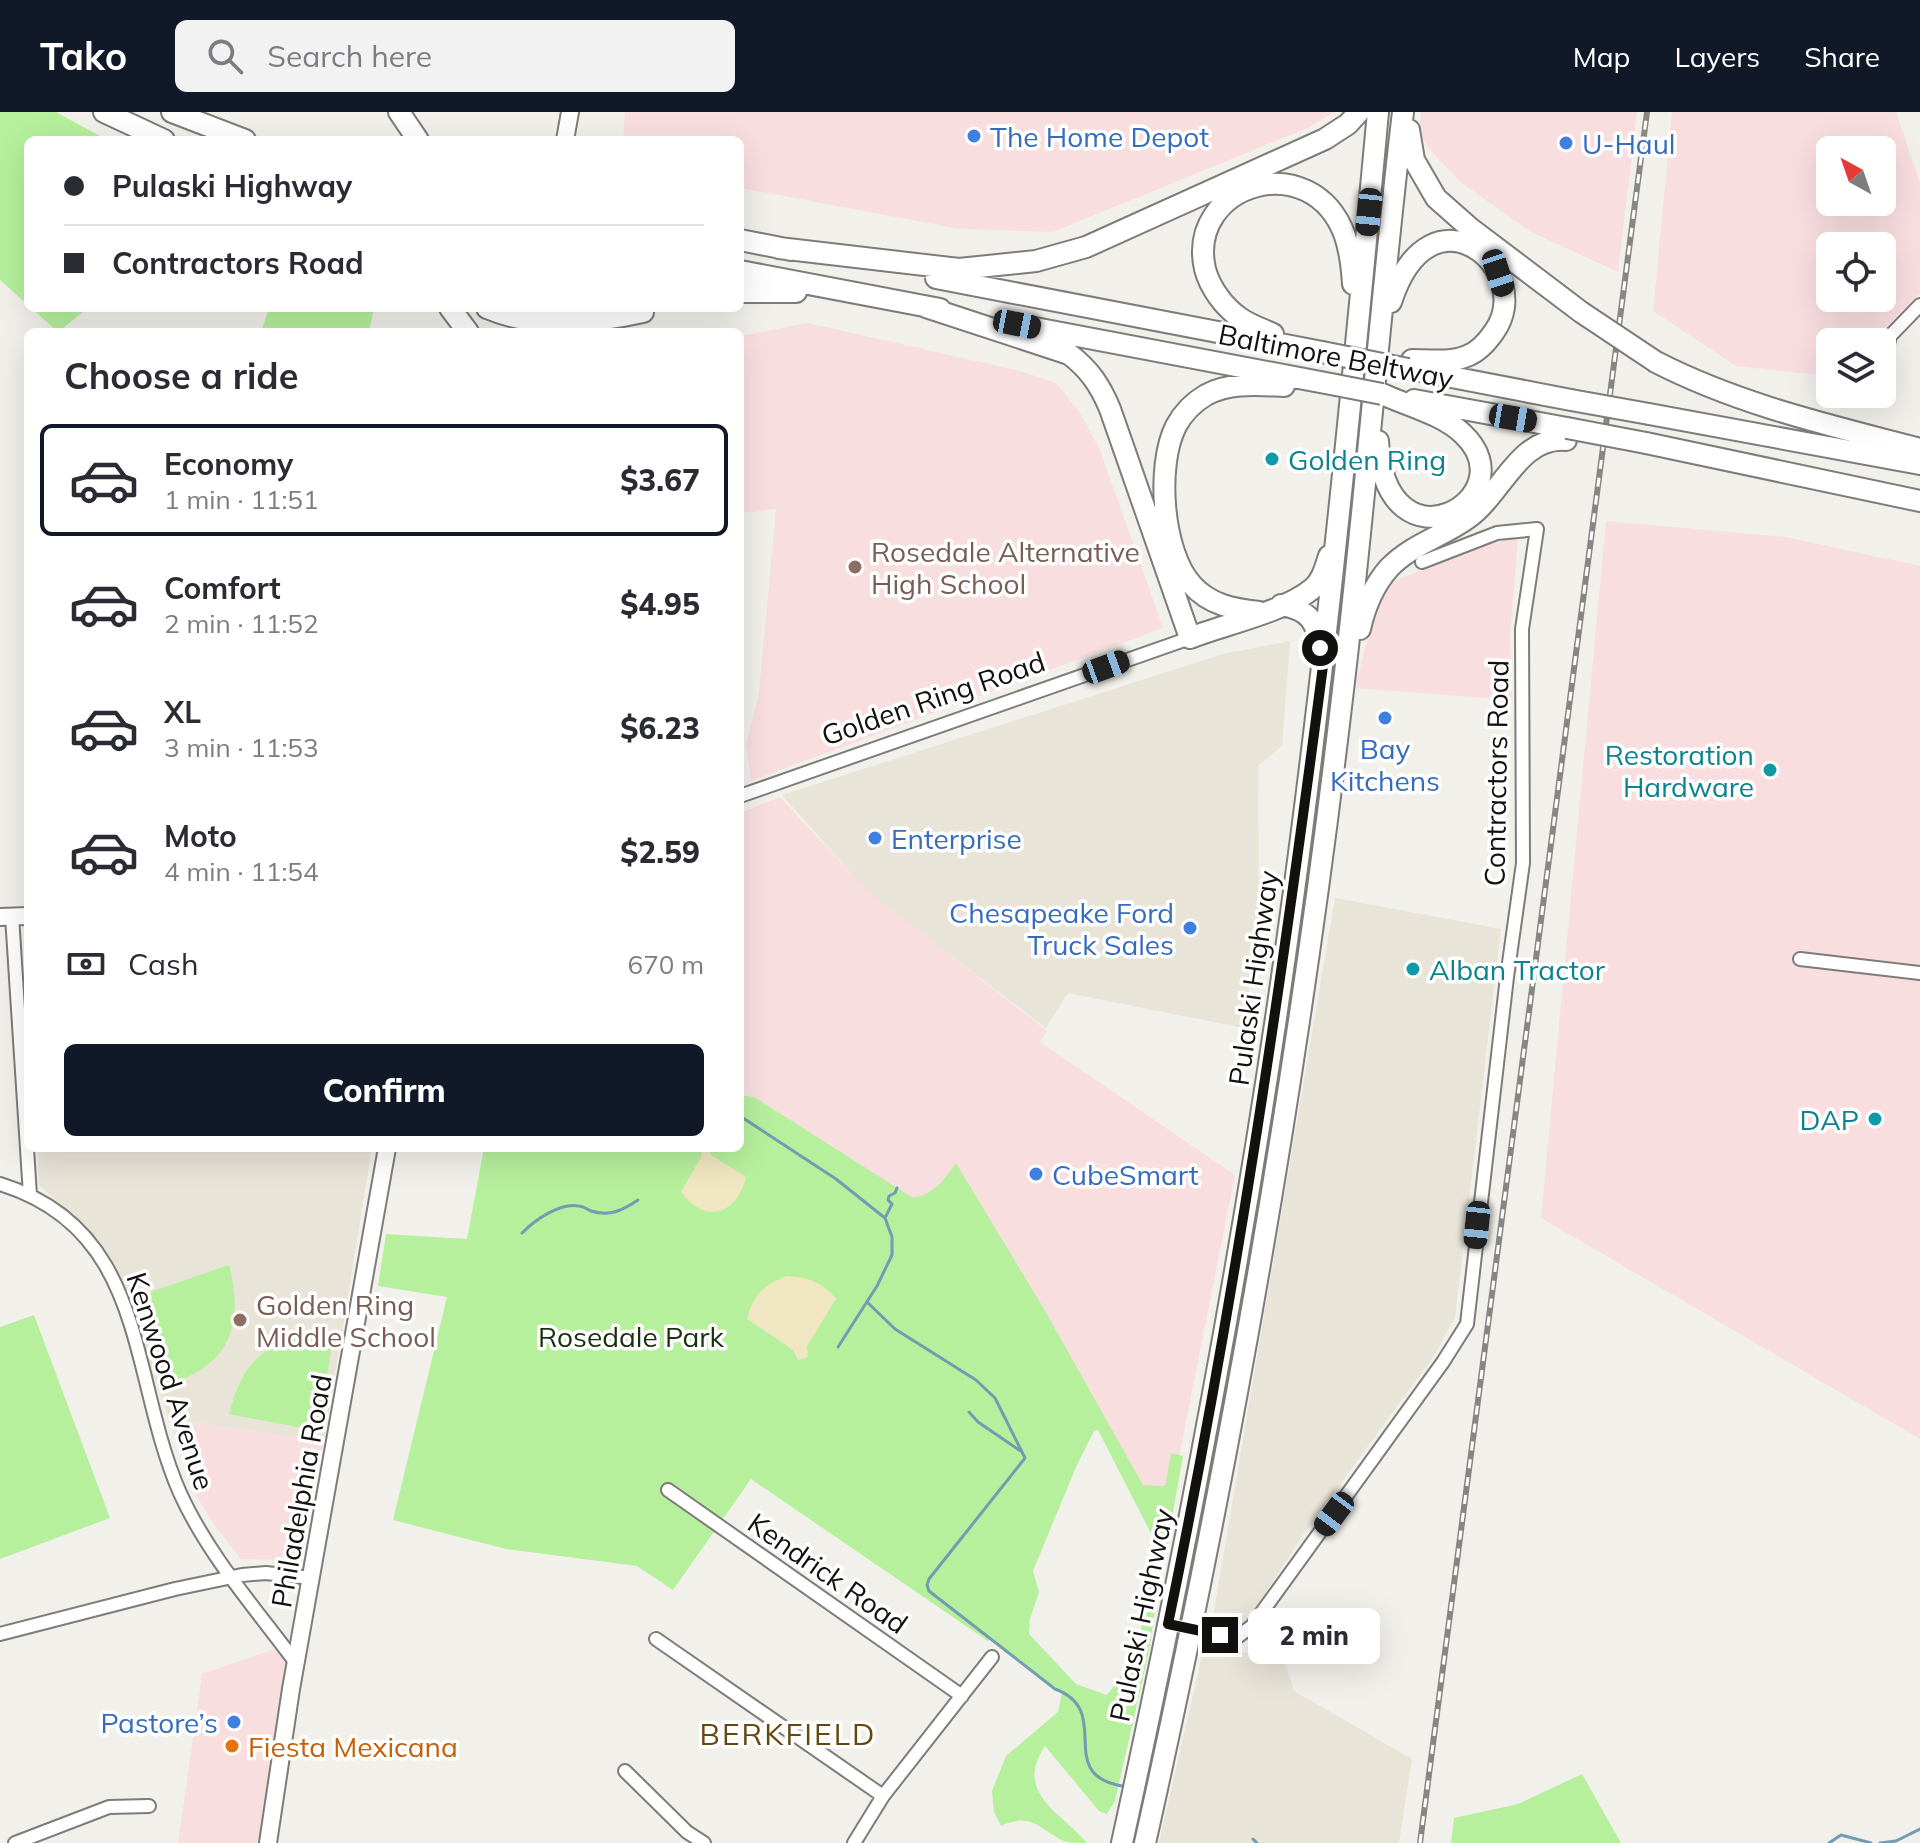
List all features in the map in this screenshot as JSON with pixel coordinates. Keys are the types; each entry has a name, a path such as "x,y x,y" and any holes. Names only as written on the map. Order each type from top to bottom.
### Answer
{"highway":[{"path":"104,112 155,136"},
{"path":"172,112 235,136"},
{"path":"399,112 415,136"},
{"path":"779,248 959,269 1036,261 1096,242 1325,139 1348,124 1359,112"},
{"name":"Pulaski Highway","path":"1122,1843 1168,1624 1245,1213 1278,1009 1323,666 1378,112"},
{"path":"1387,263 1383,197 1389,112"},
{"name":"Pulaski Highway","path":"1145,1843 1205,1557 1266,1220 1304,983 1343,691 1378,388 1380,335 1403,112"},
{"path":"1409,112 1409,140 1414,160 1436,198 1480,236 1581,312 1656,362 1761,407 1920,449"},
{"path":"1314,351 1243,320 1216,293 1206,273 1204,242 1216,213 1230,199 1250,187 1280,183 1304,188 1322,200 1330,210 1345,236 1349,251 1358,330"},
{"name":"Baltimore Beltway","path":"744,241 1314,351 1410,364 1571,400 1920,464"},
{"path":"1380,335 1395,288 1412,259 1430,245 1442,241 1454,241 1477,249 1498,273 1504,291 1504,308 1499,326 1478,350 1466,357 1410,364"},
{"name":"Baltimore Beltway","path":"744,272 1326,385 1378,388 1406,401 1567,434 1673,449 1920,501"},
{"path":"744,292 858,293"},
{"path":"926,307 1069,354 1088,369 1110,409 1196,635"},
{"path":"500,312 536,320 587,322 639,312"},
{"path":"615,328 645,312"},
{"path":"1196,635 1168,527 1165,473 1176,426 1187,410 1206,395 1232,386 1326,385"},
{"path":"1378,388 1380,465 1390,493 1412,513 1427,517 1453,514 1475,493 1481,472 1479,459 1464,434 1406,401"},
{"path":"1343,691 1363,614 1373,589 1388,570 1416,545 1470,517 1536,445 1567,434"},
{"name":"Golden Ring Road","path":"1196,635 1271,609 1312,589 1320,579 1339,520"},
{"path":"1180,568 1192,585 1210,600 1237,609 1296,608 1318,630 1323,666"}],"main road":[{"path":"566,136 570,112"},
{"name":"Philadelphia Road","path":"268,1843 296,1663 386,1152"}],"street":[{"path":"1896,330 1920,305"},
{"name":"Contractors Road","path":"1168,1624 1236,1638 1252,1626 1443,1362 1467,1324 1523,863 1522,629 1537,529 1497,533 1422,562"},
{"name":"Golden Ring Road","path":"744,795 1196,635"},
{"path":"13,916 24,1097"},
{"path":"1800,959 1920,973"},
{"path":"27,1152 30,1195"},
{"name":"Kenwood Avenue","path":"0,1184 30,1195 57,1213 80,1234 114,1279 129,1315 157,1426 179,1491 232,1578 296,1663"},
{"name":"Kendrick Road","path":"668,1490 962,1696"},
{"path":"0,1634 175,1589 232,1578 266,1573 311,1578"},
{"path":"656,1639 883,1796"},
{"path":"854,1843 883,1796 992,1657"},
{"path":"625,1771 687,1832 704,1843"},
{"path":"15,1843 109,1807 149,1806"}],"shaded area":[{"path":"625,112 1334,112 1310,127 1053,232 960,229 744,189 744,136 623,136"},
{"path":"1421,112 1637,112 1618,272 1531,232 1459,181 1427,146 1419,132"},
{"path":"1672,112 1896,112 1920,183 1920,293 1885,328 1816,328 1816,375 1736,366 1653,311"},
{"path":"808,323 1020,371 1056,383 1080,413 1100,450 1163,628 751,781 746,744 759,693 776,509 744,513 744,335"},
{"path":"1606,521 1786,537 1920,566 1920,1439 1541,1218"},
{"path":"1518,538 1510,637 1512,700 1355,688 1372,621 1389,583 1489,544"},
{"path":"1290,641 1282,746 1258,766 1259,912 1244,1028 1068,993 1046,1028 869,893 782,795 1223,654"},
{"path":"780,797 867,890 1047,1031 1040,1042 1235,1175 1170,1502 1149,1496 939,1192 914,1205 744,1098 744,811"},
{"path":"1335,898 1501,929 1455,1317 1434,1356 1303,1535 1246,1623 1213,1616"},
{"name":"Golden Ring Middle School","path":"37,1152 371,1152 324,1442 168,1418 119,1274 94,1237 39,1185"},
{"path":"168,1418 324,1442 303,1554 294,1560 241,1559 197,1497"},
{"path":"1273,1623 1294,1691 1412,1759 1399,1843 1159,1843 1203,1651 1250,1653"},
{"path":"275,1649 285,1661 286,1673 262,1843 178,1843 202,1674"}],"green space":[{"path":"0,112 56,112 100,136 24,136 24,301 0,280"},
{"path":"36,312 83,312 63,328 54,328"},
{"path":"268,312 373,312 370,328 262,328"},
{"name":"Rosedale Park","path":"744,1096 754,1097 913,1198 933,1189 956,1163 1044,1309 1143,1485 1165,1486 1171,1453 1183,1456 1166,1551 1161,1553 1098,1430 1094,1431 1033,1571 1039,1592 1030,1619 1029,1634 1076,1684 1107,1695 1124,1671 1136,1646 1143,1619 1145,1590 1151,1584 1158,1589 1149,1651 1115,1801 1107,1814 1099,1811 1045,1746 1037,1762 1035,1777 1045,1801 1087,1843 1067,1842 1030,1822 1012,1822 1001,1826 994,1812 992,1791 1006,1756 1058,1712 1062,1692 990,1639 988,1641 751,1479 673,1590 637,1566 506,1549 393,1520 447,1297 378,1286 386,1234 467,1239 483,1152 744,1152"},
{"path":"229,1265 235,1303 229,1337 210,1363 195,1374 175,1382 146,1304 153,1291"},
{"path":"34,1315 110,1518 0,1559 0,1327"},
{"path":"303,1336 333,1338 320,1421 308,1429 229,1414 239,1385 253,1363 273,1347"},
{"path":"1582,1774 1621,1843 1451,1843 1454,1818 1518,1804"}],"sand":[{"path":"702,1152 710,1152 746,1177 735,1200 719,1211 700,1209 681,1192"},
{"path":"787,1276 814,1282 826,1288 836,1299 807,1346 808,1357 798,1360 793,1350 747,1319 752,1303 760,1292"}],"waterway":[{"path":"744,1119 836,1179 885,1218 892,1237 892,1255 877,1286 838,1347"},
{"path":"886,1216 892,1204 889,1196 897,1188"},
{"path":"522,1233 556,1209 572,1205 598,1213 610,1213 638,1200"},
{"path":"867,1302 895,1329 976,1380 995,1398 1025,1458 929,1579 929,1591 1072,1699 1081,1712 1086,1756 1091,1769 1102,1779 1122,1786"},
{"path":"969,1412 978,1422 1022,1452"},
{"path":"1880,1843 1896,1841 1920,1829"},
{"path":"1829,1843 1841,1835 1871,1843"},
{"path":"1253,1839 1257,1843"}],"railway":[{"path":"1420,1843 1647,112"}],"place":[{"name":"The Home Depot","path":"974,136"},
{"name":"U-Haul","path":"1566,143"},
{"name":"Golden Ring","path":"1272,459"},
{"name":"Rosedale Alternative High School","path":"855,567"},
{"name":"Bay Kitchens","path":"1385,718"},
{"name":"Restoration Hardware","path":"1770,770"},
{"name":"Enterprise","path":"875,838"},
{"name":"Chesapeake Ford Truck Sales","path":"1190,928"},
{"name":"Alban Tractor","path":"1413,969"},
{"name":"DAP","path":"1875,1119"},
{"name":"CubeSmart","path":"1036,1174"},
{"name":"Golden Ring Middle School","path":"240,1320"},
{"name":"Pastore’s","path":"234,1722"},
{"name":"Fiesta Mexicana","path":"232,1746"}],"district":[{"name":"BERKFIELD","path":"788,1734"}],"route":[{"path":"1220,1635 1168,1624 1224,1337 1278,1009 1323,666 1320,648"}]}
